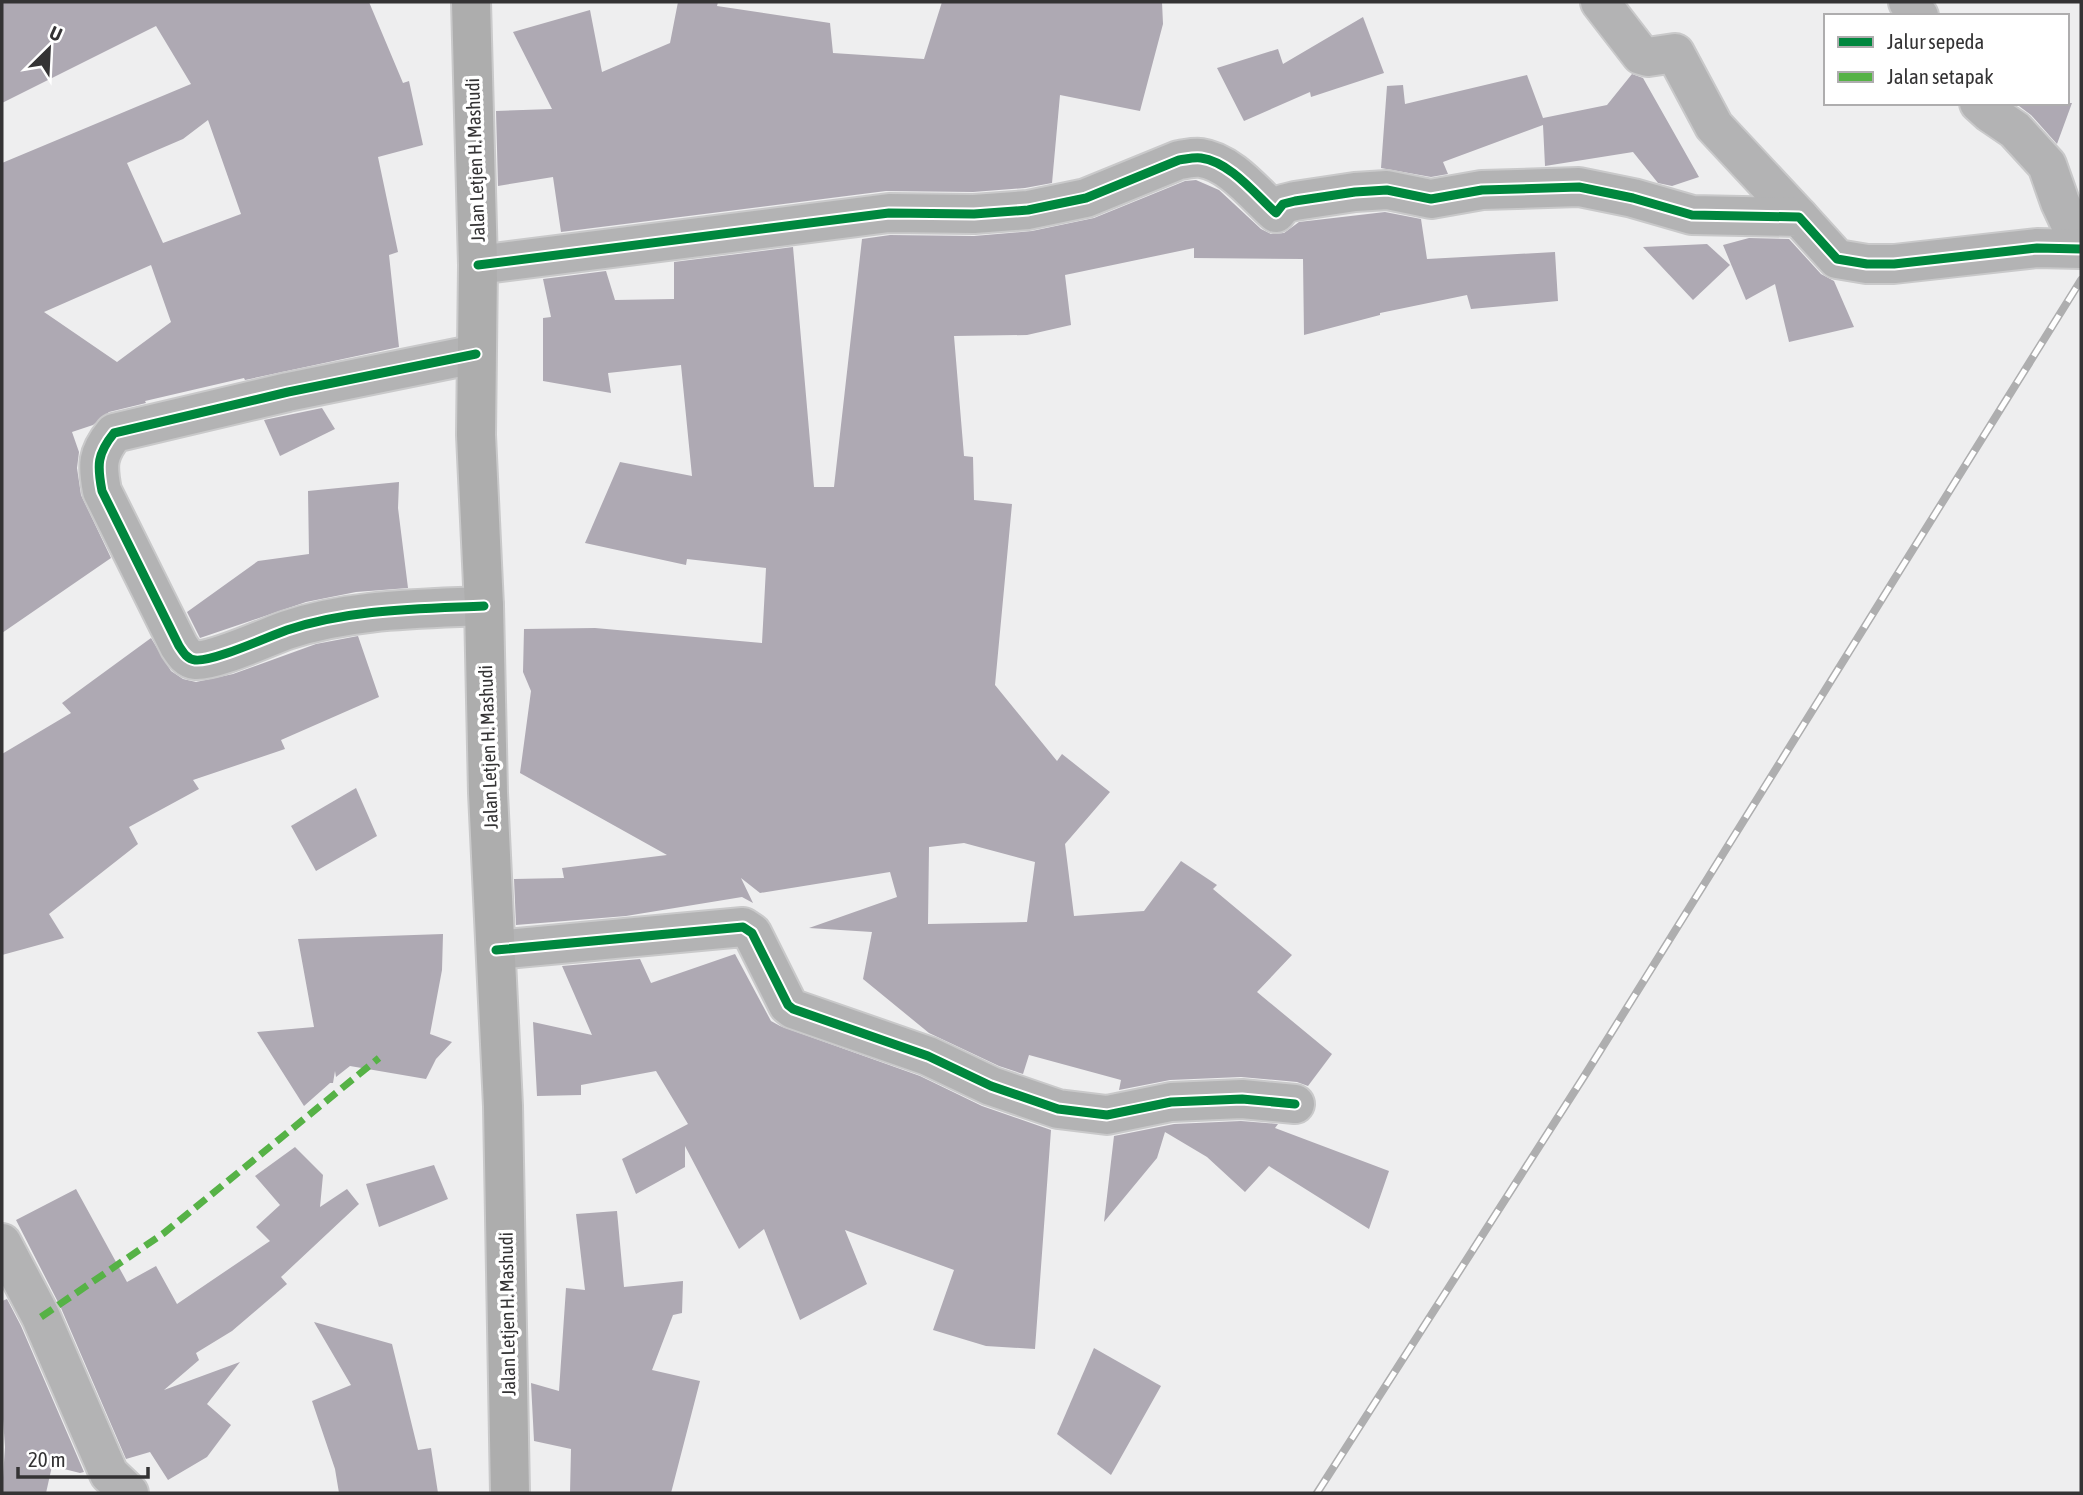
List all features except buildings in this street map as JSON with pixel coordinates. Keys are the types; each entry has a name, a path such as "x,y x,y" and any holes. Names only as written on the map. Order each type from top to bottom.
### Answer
{"main road":[{"name":"Jalan Letjen H. Mashudi","path":"471,2 478,265 476,435 484,607 488,793 503,1106 510,1493"}],"street":[{"path":"1600,2 1641,55 1648,57 1675,53 1714,126 1837,259 1867,264 1894,264 2037,248 2081,248 2060,202 2048,166 2015,130 1981,105"},
{"path":"478,265 889,213 974,214 1028,210 1086,198 1180,160 1195,158 1213,161 1228,170 1276,213 1283,204 1355,192 1387,190 1432,199 1482,190 1579,187 1633,198 1692,215 1799,217"},
{"path":"477,354 288,392 114,433 103,446 97,468 102,491 179,646 193,660 213,656 291,629 347,616 393,610 484,607"},
{"path":"496,950 743,927 752,933 788,1005 793,1009 928,1056 991,1086 1058,1109 1107,1115 1171,1102 1242,1099 1295,1104"},
{"path":"2,1243 41,1317 109,1474 129,1493"}],"railway":[{"path":"1317,1493 1585,1075 2081,280"}],"marked path":[{"path":"41,1317 164,1233 379,1058"}],"cycle path":[{"path":"478,265 889,213 974,214 1028,210 1086,198 1179,160 1196,158 1212,161 1232,172 1276,213 1283,204 1355,192 1387,190 1431,199 1482,190 1579,187 1633,198 1692,215 1799,217 1837,259 1867,264 1894,264 2037,248 2081,249"},
{"path":"476,354 288,392 114,433 101,454 99,474 102,491 179,646 192,659 214,657 287,630 335,618 384,611 484,606"},
{"path":"496,950 743,927 752,933 788,1005 793,1009 928,1056 991,1086 1058,1109 1107,1115 1171,1102 1242,1099 1295,1104"}]}
